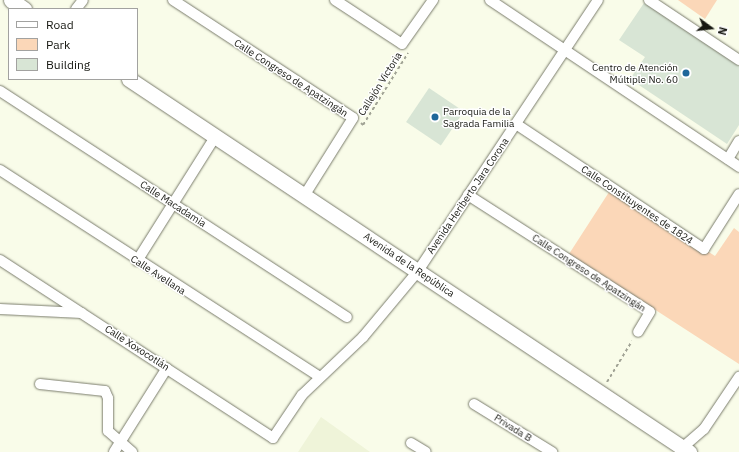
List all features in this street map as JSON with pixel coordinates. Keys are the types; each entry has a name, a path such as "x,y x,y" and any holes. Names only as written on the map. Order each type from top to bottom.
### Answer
{"main road":[{"path":"11,0 23,8"},
{"name":"Avenida de la República","path":"130,80 418,271 683,451"}],"street":[{"path":"77,8 83,0"},
{"name":"Calle Congreso de Apatzingán","path":"173,0 353,118 304,196"},
{"path":"335,0 402,44 433,0"},
{"path":"490,0 564,52 739,167"},
{"name":"Avenida Heriberto Jara Corona","path":"273,438 318,376 363,337 418,271 598,0"},
{"path":"649,0 739,60"},
{"name":"Calle Macadamia","path":"0,90 346,317"},
{"name":"Calle Constituyentes de 1824","path":"516,124 704,249 739,194"},
{"path":"137,261 215,137"},
{"path":"728,159 739,141"},
{"name":"Calle Avellana","path":"0,170 137,261 318,376"},
{"name":"Calle Congreso de Apatzingán","path":"468,195 650,312 638,332"},
{"name":"Calle Xoxocotlán","path":"1,262 168,368 273,438"},
{"path":"0,308 82,313"},
{"path":"117,448 168,368"},
{"path":"683,451 704,429 739,377"},
{"path":"40,384 105,391 108,398 108,431 117,448 132,452"},
{"name":"Privada B","path":"474,404 552,452"},
{"path":"411,443 426,452"}],"path":[{"name":"Callejón Victoria","path":"353,118 364,125 411,49 402,44"},
{"path":"599,394 638,332"}],"shaded area":[{"path":"321,417 370,452 298,452"}],"green space":[{"path":"678,0 717,0 705,19"},
{"path":"611,189 715,256 734,228 739,232 739,364 569,254"}],"building":[{"name":"Centro de Atención Múltiple No. 60","path":"644,3 739,66 739,125 727,144 630,79 645,57 619,40"},
{"name":"Parroquia de la Sagrada Familia","path":"429,88 464,111 441,145 406,122"}],"place":[{"name":"Centro de Atención Múltiple No. 60","path":"686,73"},
{"name":"Parroquia de la Sagrada Familia","path":"435,117"}]}
